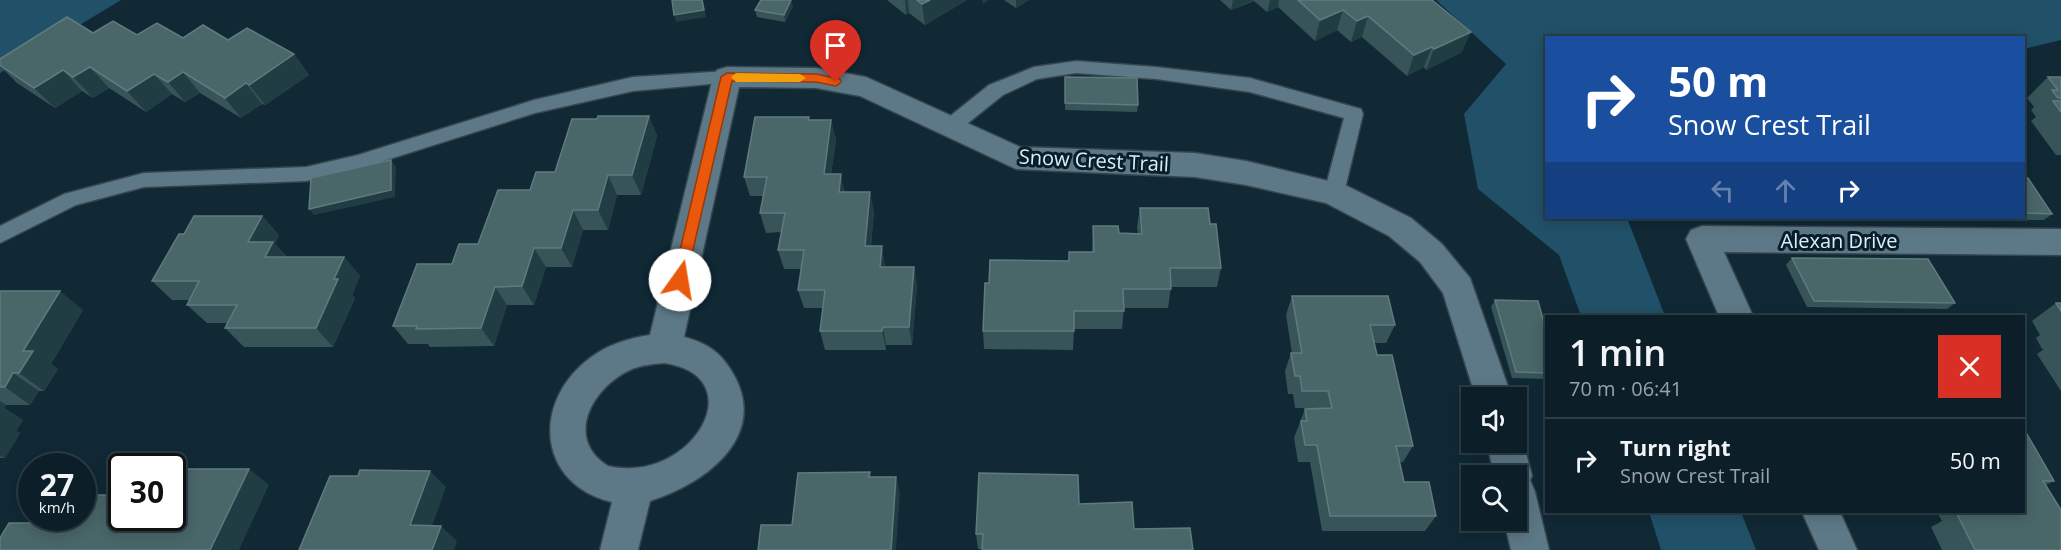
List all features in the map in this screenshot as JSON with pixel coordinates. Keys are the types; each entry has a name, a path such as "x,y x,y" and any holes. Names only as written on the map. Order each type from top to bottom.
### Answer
{"street":[{"name":"Snow Crest Trail","path":"727,77 816,78 866,87 1016,158 1195,165 1246,173 1334,193 1400,227 1431,252 1458,288 1490,387"},
{"path":"664,348 727,77"},
{"name":"Alexan Drive","path":"1736,315 1702,239 2061,242"},
{"path":"664,348 688,352 708,363 721,381 726,402 722,426 710,448 688,468 663,482 634,488 609,485 588,475 573,458 566,438 568,416 578,394 594,375 615,360 639,351 664,348"},
{"path":"619,550 634,488"},
{"path":"1821,513 1838,550"},
{"path":"1525,531 1530,550"}],"lane":[{"path":"951,126 996,90 1034,73 1077,67 1156,73 1250,85 1354,114 1334,193"},
{"path":"0,235 71,199 144,180 306,174 358,162 534,107 633,84 727,77"}],"shaded area":[{"path":"0,0 121,0 0,73"},
{"path":"1436,0 2061,0 2061,40 2025,49 2025,36 1545,36 1545,219 1627,219 1665,315 1581,315 1559,255 1478,189 1464,114 1506,64"},
{"path":"1649,513 1741,513 1756,550 1661,550"}],"building":[{"path":"672,0 702,0 704,10 674,15"},
{"path":"761,0 791,0 784,15 755,10"},
{"path":"917,0 930,0 922,4"},
{"path":"1298,0 1432,0 1471,32 1434,49 1432,47 1414,55 1368,16 1357,21 1343,10 1320,20"},
{"path":"67,17 93,33 113,21 137,35 157,23 183,38 203,25 228,40 247,28 294,54 249,85 246,83 225,98 183,72 168,82 154,74 127,91 90,67 73,77 63,70 34,88 0,65 0,59"},
{"path":"1065,77 1137,78 1138,105 1065,103"},
{"path":"2048,77 2061,77 2061,98 2058,98 2052,90 2058,90"},
{"path":"2053,101 2061,101 2061,112"},
{"path":"598,116 649,116 632,175 608,175 598,210 573,210 561,248 534,248 522,286 495,287 481,328 416,329 417,326 393,326 417,264 452,264 459,244 478,244 498,190 530,190 536,172 555,172 572,119 597,119"},
{"path":"755,117 809,117 808,120 831,120 824,174 841,174 839,192 870,192 865,246 882,246 880,267 914,267 909,327 883,327 882,331 820,331 825,290 798,290 804,250 778,250 785,213 760,213 767,177 744,177"},
{"path":"391,160 391,190 309,209 311,178"},
{"path":"2025,178 2028,178 2052,214 2025,213"},
{"path":"1140,208 1208,208 1210,224 1216,224 1221,268 1170,268 1171,289 1123,289 1124,311 1074,311 1074,331 983,331 985,283 989,283 990,260 1069,261 1069,252 1094,252 1093,226 1118,226 1119,233 1142,234"},
{"path":"194,216 262,216 248,242 273,242 265,257 344,257 334,279 338,279 316,328 225,328 237,305 187,305 199,281 152,281 179,234 184,234"},
{"path":"1792,258 1928,259 1955,303 1814,301"},
{"path":"0,291 60,291 23,351 33,351 19,373 13,373 5,387 0,387"},
{"path":"1292,296 1388,296 1395,325 1370,325 1377,355 1392,355 1413,446 1396,446 1404,482 1429,482 1436,516 1330,516 1317,445 1305,445 1301,421 1307,421 1305,409 1332,408 1328,391 1302,391 1300,376 1295,376 1291,353 1302,353"},
{"path":"1495,300 1538,301 1545,326 1545,373 1516,372"},
{"path":"2025,431 2054,481 2043,481 2061,510 2061,550 1975,550 1956,513 2025,513"},
{"path":"186,469 249,469 210,550 0,550 0,538 9,523 18,523 18,531 96,531 96,495 108,495 108,531 186,531"},
{"path":"360,470 430,471 410,525 441,526 432,550 299,550 330,476 358,476"},
{"path":"870,472 869,477 896,477 891,550 758,550 761,525 792,525 798,473"},
{"path":"979,473 1078,475 1079,504 1132,502 1134,529 1190,528 1193,550 982,550 983,534 976,534"}],"slow traffic":[{"path":"736,77 800,78"}],"route":[{"path":"680,280 727,77 816,78 836,82"}]}
